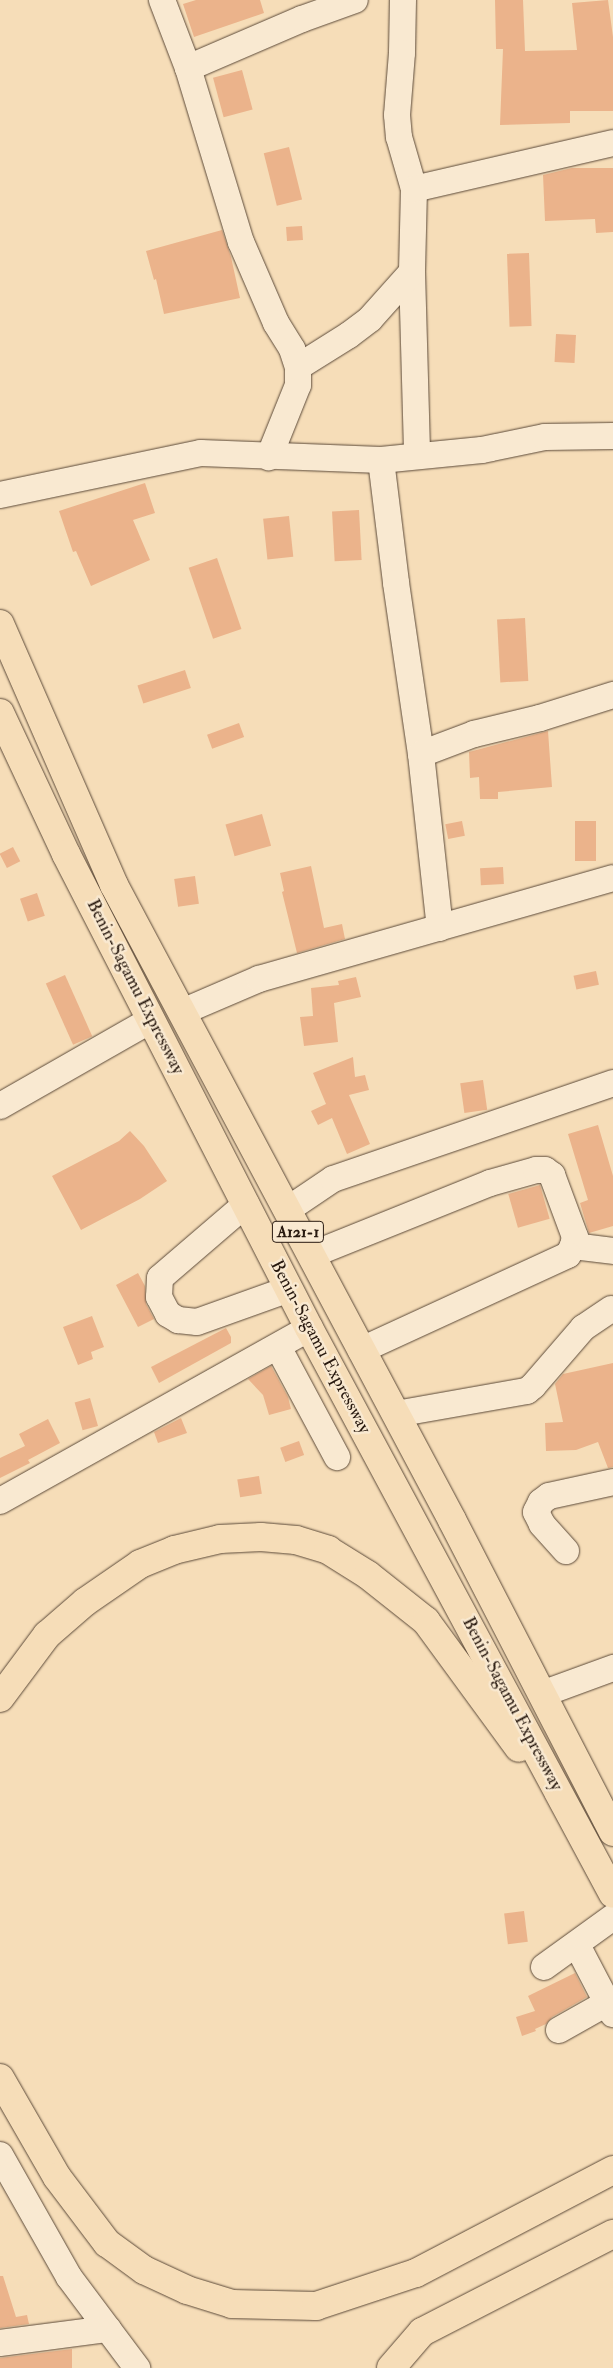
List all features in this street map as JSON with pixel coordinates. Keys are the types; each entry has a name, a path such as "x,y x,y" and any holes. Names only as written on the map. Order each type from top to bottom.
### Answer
{"highway":[{"name":"A121-1","path":"0,624 114,885 396,1414 613,1832"},
{"name":"Benin-Sagamu Expressway","path":"0,713 66,854 309,1328 613,1894"},
{"path":"0,1698 47,1635 85,1602 140,1564 174,1550 220,1539 261,1537 296,1540 336,1555 368,1576 426,1621 580,1830"},
{"path":"542,1694 613,1792"},
{"path":"0,2078 57,2177 107,2243 144,2270 187,2290 232,2304 316,2306 416,2274 613,2170"},
{"path":"391,2368 422,2332 613,2234"}],"street":[{"path":"162,0 188,68 240,242 276,323 292,349 298,367 298,385 269,456"},
{"path":"188,68 302,19 355,0"},
{"path":"402,0 402,52 397,116 399,137 414,189 412,272 417,455"},
{"path":"414,189 613,143"},
{"path":"298,367 349,336 370,319 412,272"},
{"path":"0,495 201,453 381,460 482,450 545,438 613,436"},
{"path":"381,460 396,583 421,754 440,928"},
{"path":"421,754 474,734 540,718 613,695"},
{"path":"182,1012 259,979 613,878"},
{"path":"0,1106 151,1020"},
{"path":"287,1210 333,1179 613,1084"},
{"path":"311,1255 490,1183 536,1170 545,1170 552,1175 575,1237 568,1255 361,1350"},
{"path":"246,1204 160,1278 159,1297 168,1314 178,1320 197,1322 289,1289"},
{"path":"573,1246 613,1251"},
{"path":"396,1414 527,1391 584,1328 611,1309"},
{"path":"0,1501 309,1328"},
{"path":"278,1347 337,1458"},
{"path":"566,1552 542,1524 536,1512 541,1502 549,1496 613,1482"},
{"path":"542,1694 613,1668"},
{"path":"544,1967 577,1945 613,1917"},
{"path":"559,2030 610,2009 577,1945"},
{"path":"0,2156 7,2185 69,2276 137,2368"},
{"path":"0,2343 108,2329"}],"building":[{"path":"196,0 260,0 264,13 194,37 183,4"},
{"path":"495,0 523,0 525,51 577,50 572,3 608,0 613,37 613,111 570,111 570,123 500,125 503,49 496,49"},
{"path":"242,70 253,110 224,117 213,78"},
{"path":"289,147 302,199 277,206 264,153"},
{"path":"572,168 613,168 613,232 596,233 595,219 545,221 543,175"},
{"path":"302,226 303,240 287,241 286,227"},
{"path":"222,230 231,257 240,298 164,314 156,279 154,280 146,251"},
{"path":"529,253 532,326 510,327 507,254"},
{"path":"556,334 576,335 575,363 555,362"},
{"path":"145,483 155,513 133,520 150,560 91,586 76,551 73,552 59,511"},
{"path":"359,510 362,560 335,561 332,511"},
{"path":"289,516 293,557 267,559 263,519"},
{"path":"217,558 241,629 213,639 189,568"},
{"path":"525,618 528,681 500,682 497,619"},
{"path":"185,670 191,688 143,704 137,685"},
{"path":"239,723 244,737 212,749 207,735"},
{"path":"548,731 552,787 498,792 498,799 480,799 479,777 470,778 469,752"},
{"path":"262,814 271,846 235,856 225,824"},
{"path":"462,821 465,836 448,839 445,824"},
{"path":"575,821 596,821 596,861 575,861"},
{"path":"13,847 20,861 7,868 0,854"},
{"path":"311,866 324,928 342,924 345,939 297,953 282,892 284,891 280,873"},
{"path":"503,867 504,884 481,885 480,868"},
{"path":"195,876 199,904 178,907 174,879"},
{"path":"37,893 45,916 28,922 20,899"},
{"path":"596,971 599,985 576,989 574,976"},
{"path":"65,975 92,1036 73,1045 46,984"},
{"path":"356,977 361,997 334,1003 338,1042 304,1046 300,1017 313,1016 311,988 339,985 338,981"},
{"path":"353,1057 355,1077 365,1075 369,1090 349,1095 370,1144 347,1154 332,1118 318,1125 311,1111 326,1104 313,1073"},
{"path":"483,1080 487,1110 464,1113 460,1083"},
{"path":"598,1125 613,1176 613,1226 589,1233 580,1203 588,1200 568,1134"},
{"path":"130,1131 144,1146 167,1181 140,1199 81,1230 52,1176 119,1141"},
{"path":"540,1185 550,1219 518,1228 508,1194"},
{"path":"138,1273 145,1286 146,1304 154,1319 138,1327 116,1285"},
{"path":"92,1316 104,1347 91,1352 93,1359 78,1365 63,1327"},
{"path":"226,1328 231,1337 231,1343 159,1383 151,1367"},
{"path":"613,1363 613,1467 608,1468 598,1442 576,1450 546,1451 545,1423 563,1422 555,1384 563,1374"},
{"path":"271,1366 288,1397 291,1409 269,1415 263,1395 248,1379"},
{"path":"90,1398 98,1426 83,1430 75,1402"},
{"path":"181,1418 187,1433 158,1443 154,1432"},
{"path":"48,1419 60,1443 28,1460 30,1463 0,1478 0,1458 25,1446 19,1434"},
{"path":"299,1441 304,1455 285,1462 280,1448"},
{"path":"259,1476 262,1494 240,1497 237,1479"},
{"path":"524,1911 528,1942 508,1944 504,1913"},
{"path":"575,1973 587,1997 552,2017 546,2024 535,2029 536,2031 522,2036 516,2017 535,2011 528,1996"},
{"path":"0,2276 3,2276 16,2317 27,2315 29,2324 0,2328"},
{"path":"72,2349 72,2368 0,2368 0,2358"}]}
